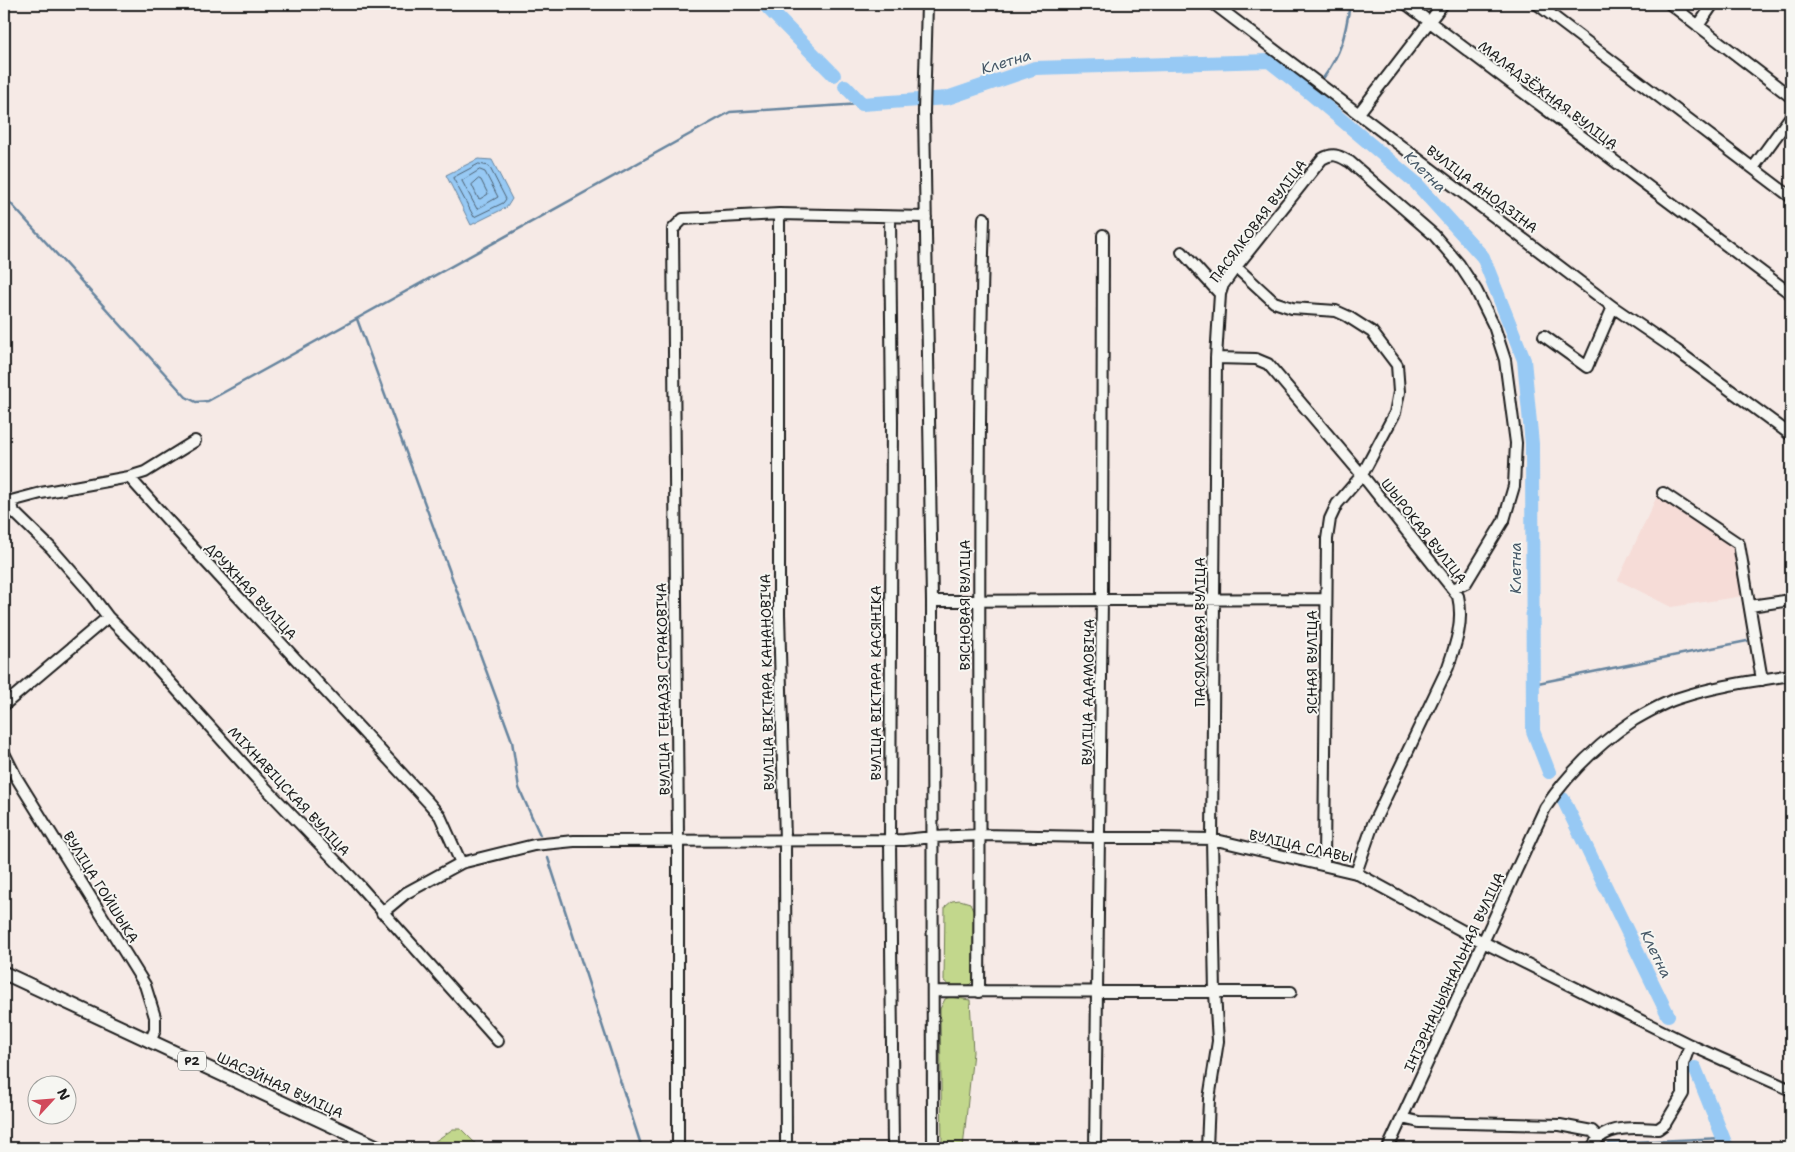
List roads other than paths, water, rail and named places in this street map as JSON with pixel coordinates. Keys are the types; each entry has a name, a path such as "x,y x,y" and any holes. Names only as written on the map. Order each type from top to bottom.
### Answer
{"main road":[{"name":"ШАСЭЙНАЯ ВУЛІЦА","path":"4,973 380,1148"}],"street":[{"path":"927,4 924,111 932,601 933,1148"},
{"name":"ВУЛІЦА АНОДЗІНА","path":"1214,4 1614,307 1791,435"},
{"name":"МАЛАДЗЁЖНАЯ ВУЛІЦА","path":"1406,4 1791,294"},
{"path":"1359,113 1443,4"},
{"path":"1537,4 1791,197"},
{"path":"1670,4 1791,97"},
{"path":"1698,26 1713,4"},
{"path":"1753,168 1791,116"},
{"name":"ПАСЯЛКОВАЯ ВУЛІЦА","path":"1207,1148 1209,1100 1218,1041 1215,993 1212,839 1216,358 1220,294 1223,285 1236,267 1322,159 1329,155 1338,156 1350,162 1434,235 1453,257 1480,297 1494,326 1505,360 1516,443 1514,486 1504,520 1500,527 1466,583 1453,589"},
{"path":"779,214 926,217"},
{"name":"ВУЛІЦА ГЕНАДЗЯ СТРАКОВІЧА","path":"678,1148 678,840 673,229 683,219 779,214"},
{"name":"ВУЛІЦА ВІКТАРА КАНАНОВІЧА","path":"779,214 778,614 785,841 786,1148"},
{"name":"ВУЛІЦА ВІКТАРА КАСЯНІКА","path":"890,217 892,422 890,840 893,1148"},
{"name":"ВЯСНОВАЯ ВУЛІЦА","path":"979,992 978,600 984,218"},
{"name":"ВУЛІЦА АДАМОВІЧА","path":"1095,1148 1100,837 1104,235"},
{"path":"1182,252 1220,294"},
{"name":"ШЫРОКАЯ ВУЛІЦА","path":"1236,267 1274,302 1292,308 1336,311 1348,316 1372,332 1397,365 1398,392 1395,413 1363,473"},
{"path":"1544,336 1586,367 1614,307"},
{"name":"ШЫРОКАЯ ВУЛІЦА","path":"1216,358 1256,359 1268,364 1363,473 1458,596 1460,621 1451,659 1373,824 1356,872"},
{"path":"4,705 108,617 87,589 51,548 14,512 8,501 129,477 144,472 195,441"},
{"name":"ЯСНАЯ ВУЛІЦА","path":"1324,864 1327,539 1330,519 1337,504 1363,473"},
{"name":"ДРУЖНАЯ ВУЛІЦА","path":"129,477 428,802 440,816 461,863"},
{"path":"1663,493 1739,544 1762,680"},
{"path":"932,601 1214,598 1325,599"},
{"path":"1750,606 1791,600"},
{"name":"МІХНАВІЦСКАЯ ВУЛІЦА","path":"108,617 142,651 256,778 357,883 498,1041"},
{"name":"ІНТЭРНАЦЫЯНАЛЬНАЯ ВУЛІЦА","path":"1388,1148 1544,808 1566,777 1586,756 1616,732 1648,712 1676,698 1701,691 1791,675"},
{"name":"ВУЛІЦА ГОЙШЫКА","path":"4,753 16,777 145,985 155,1017 155,1030 150,1042"},
{"name":"ВУЛІЦА СЛАВЫ","path":"461,863 534,845 574,841 890,840 980,835 1212,839 1356,872 1483,942 1690,1045 1791,1090"},
{"path":"382,913 406,893 461,863"},
{"path":"934,991 1291,992"},
{"path":"1592,1148 1599,1138 1616,1130 1632,1127 1658,1129 1665,1124 1683,1094 1683,1064 1690,1045"},
{"path":"1402,1118 1419,1122 1560,1125 1592,1131 1599,1138"}],"water":[{"path":"478,159 492,160 512,199 507,207 471,225 446,175"}],"waterway":[{"name":"Клетна","path":"764,4 834,75"},
{"path":"1322,80 1342,44 1350,4"},
{"name":"Клетна","path":"845,86 862,104 947,98 1035,68 1269,61 1415,182 1483,257 1524,360 1532,444 1533,731 1549,772"},
{"name":"Клетна","path":"1311,94 1316,88"},
{"path":"4,196 186,397 196,402 208,401 730,112 862,104"},
{"path":"357,319 512,741 519,788 540,835"},
{"path":"1533,684 1747,641"},
{"name":"Клетна","path":"1563,799 1668,1015"},
{"path":"548,858 642,1148"},
{"name":"Клетна","path":"1695,1068 1726,1145 1729,1148"},
{"path":"1605,1148 1610,1143 1723,1138"}]}
